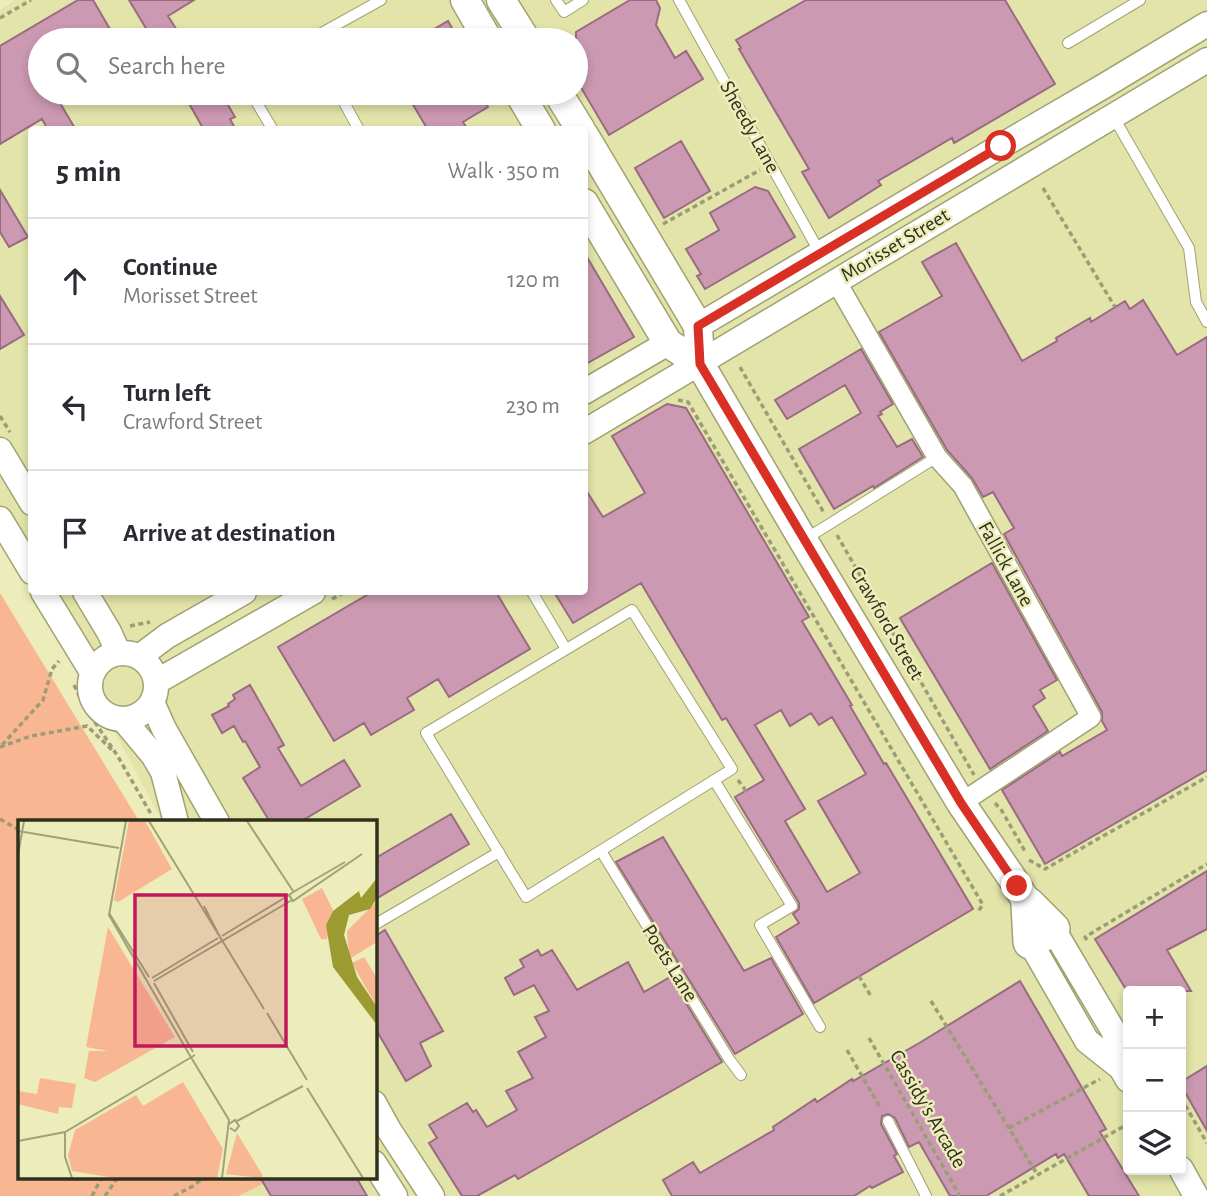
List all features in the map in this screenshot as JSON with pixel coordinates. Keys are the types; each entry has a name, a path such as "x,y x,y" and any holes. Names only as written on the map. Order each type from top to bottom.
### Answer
{"highway":[{"name":"Crawford Street","path":"1028,904 1041,935"}],"main road":[{"path":"465,0 481,28"},
{"path":"501,0 518,28"},
{"path":"526,105 539,126"},
{"path":"565,105 579,126"},
{"name":"Crawford Street","path":"588,142 698,326 700,364"},
{"name":"Crawford Street","path":"588,210 668,343 700,364 803,540 972,795 1012,878 1028,904"},
{"name":"Morisset Street","path":"668,343 698,326"}],"street":[{"name":"Morisset Street","path":"698,326 1207,24"},
{"name":"Morisset Street","path":"588,430 1207,60"},
{"name":"Fallick Lane","path":"836,281 937,457 963,486 1091,718 972,795"},
{"name":"Morisset Street","path":"588,390 668,343"},
{"path":"0,450 28,496"},
{"path":"0,519 28,565"},
{"path":"44,595 82,677 89,679 89,692 94,703 110,717 123,719 145,711 154,692 308,595"},
{"path":"87,595 109,632 129,654 151,668 164,729 216,820"},
{"path":"82,677 101,660 129,654 167,636 239,595"},
{"path":"123,719 153,755 163,772 176,820"},
{"name":"Crawford Street","path":"1041,935 1087,1041 1123,1072"},
{"path":"376,1107 432,1196"},
{"path":"376,1166 396,1196"},
{"path":"1184,1175 1196,1196"}],"lane":[{"path":"331,28 381,0"},
{"path":"556,0 564,12 583,0"},
{"name":"Sheedy Lane","path":"679,0 820,254"},
{"path":"1068,43 1140,0"},
{"path":"258,105 271,126"},
{"path":"345,105 357,126"},
{"path":"1113,116 1189,248 1196,302 1207,322"},
{"path":"803,540 937,457"},
{"path":"534,595 566,649"},
{"path":"632,610 732,769 526,897 426,733 566,649 632,610"},
{"path":"714,780 792,906 760,925 820,1027"},
{"name":"Poets Lane","path":"601,851 741,1075"},
{"path":"376,924 499,852"},
{"path":"888,1121 926,1196"}],"path":[{"path":"0,18 31,0"},
{"path":"661,225 771,163"},
{"path":"1048,200 1042,188 1115,307"},
{"name":"Crawford Street","path":"740,367 977,781 972,795 1002,811 1030,860 1045,869 1207,777"},
{"path":"688,402 984,905 978,911"},
{"path":"1,747 43,700 52,669 61,659"},
{"path":"82,677 84,706 117,755 154,820"},
{"path":"1,747 31,736 87,726 117,755"},
{"path":"0,819 18,829"},
{"path":"1085,937 1207,864"},
{"path":"859,976 872,998"},
{"path":"931,1001 1037,1174"},
{"name":"Cassidy's Arcade","path":"869,1038 960,1196"},
{"path":"847,1050 888,1121"},
{"path":"1009,1128 1123,1075"},
{"path":"1186,1107 1207,1143"},
{"path":"1000,1196 1123,1127"},
{"path":"92,1196 101,1178"},
{"path":"105,1196 117,1178"},
{"path":"174,1196 203,1178"}],"shaded area":[{"path":"15,0 1207,0 1207,1196 208,1196 238,1178 376,1178 376,820 161,820 42,595 588,595 588,126 28,126 28,569 0,516 0,10"},
{"path":"0,593 138,820 18,820 18,1178 265,1178 267,1182 238,1196 0,1196"}],"building":[{"path":"78,0 93,0 109,28 31,28"},
{"path":"129,0 194,0 168,16 176,28 146,28"},
{"path":"630,0 656,0 660,8 656,25 675,58 686,51 703,79 609,135 588,99 588,28 583,28"},
{"path":"806,0 1005,0 1055,84 954,143 952,138 878,181 881,185 829,218 802,172 809,169 736,40"},
{"path":"448,21 452,28 436,28"},
{"path":"28,29 28,105 61,105 74,126 46,126 42,119 0,144 0,46"},
{"path":"190,105 228,105 235,117 230,119 234,126 202,126"},
{"path":"413,105 488,107 463,122 466,126 426,126"},
{"path":"681,141 710,191 664,218 635,168"},
{"path":"755,187 768,191 795,237 705,289 697,276 701,274 686,249 719,230 710,213"},
{"path":"0,190 28,237 9,247 0,232"},
{"path":"956,243 1022,361 1090,318 1091,322 1125,301 1130,309 1143,300 1177,355 1207,337 1207,770 1045,864 1002,790 1060,752 1062,756 1107,730 1102,721 1102,712 1004,534 1014,528 993,492 983,497 972,478 947,450 879,332 942,296 922,262"},
{"path":"588,259 634,337 588,363"},
{"path":"0,296 24,335 0,349"},
{"path":"861,349 893,404 878,416 897,447 912,439 923,457 834,509 799,449 861,413 845,385 787,419 775,400"},
{"path":"667,404 686,408 809,617 802,621 852,705 850,706 973,909 814,1003 776,937 799,923 793,914 799,909 799,903 735,797 764,780 726,718 722,720 641,583 573,623 556,595 588,595 588,493 603,517 645,493 612,436","holes":["781,710 790,726 811,713 819,725 832,717 866,774 818,801 860,873 827,892 785,821 805,809 755,725"]},
{"path":"992,563 1057,680 1040,690 1045,698 1033,706 1048,731 990,769 900,618"},
{"path":"367,595 498,595 530,649 449,697 438,679 407,698 414,710 371,735 364,723 334,741 278,647"},
{"path":"250,685 284,745 278,748 301,786 344,760 360,786 303,820 269,820 243,778 260,767 234,726 222,733 212,715 229,706 235,699 233,695"},
{"path":"451,814 469,844 376,899 376,858"},
{"path":"663,837 744,971 771,958 803,1014 735,1054 616,862"},
{"path":"1207,871 1207,929 1167,950 1191,991 1186,991 1186,986 1124,986 1095,939"},
{"path":"385,930 443,1031 420,1043 431,1066 406,1081 376,1029 376,936"},
{"path":"538,950 541,956 552,950 577,990 628,962 644,992 670,977 722,1062 518,1179 515,1175 477,1196 462,1196 429,1143 437,1138 429,1125 467,1103 473,1112 476,1110 487,1127 517,1110 506,1091 533,1078 518,1052 546,1037 535,1017 549,1011 534,985 514,995 505,978 524,967 520,960"},
{"path":"1020,981 1106,1129 1100,1132 1123,1170 1123,1175 1126,1175 1139,1196 1089,1196 1064,1154 1058,1158 1056,1154 986,1196 950,1196 919,1142 909,1147 895,1118 888,1114 882,1116 881,1124 903,1172 854,1196 672,1196 663,1180 693,1162 700,1173 774,1130 773,1127 815,1099 817,1102 852,1079 853,1081"},
{"path":"1207,1066 1207,1131 1186,1094 1186,1079"},
{"path":"261,1178 357,1178 367,1196 271,1196"}],"route":[{"path":"1001,146 698,326 700,364 961,803 1017,886"}]}
